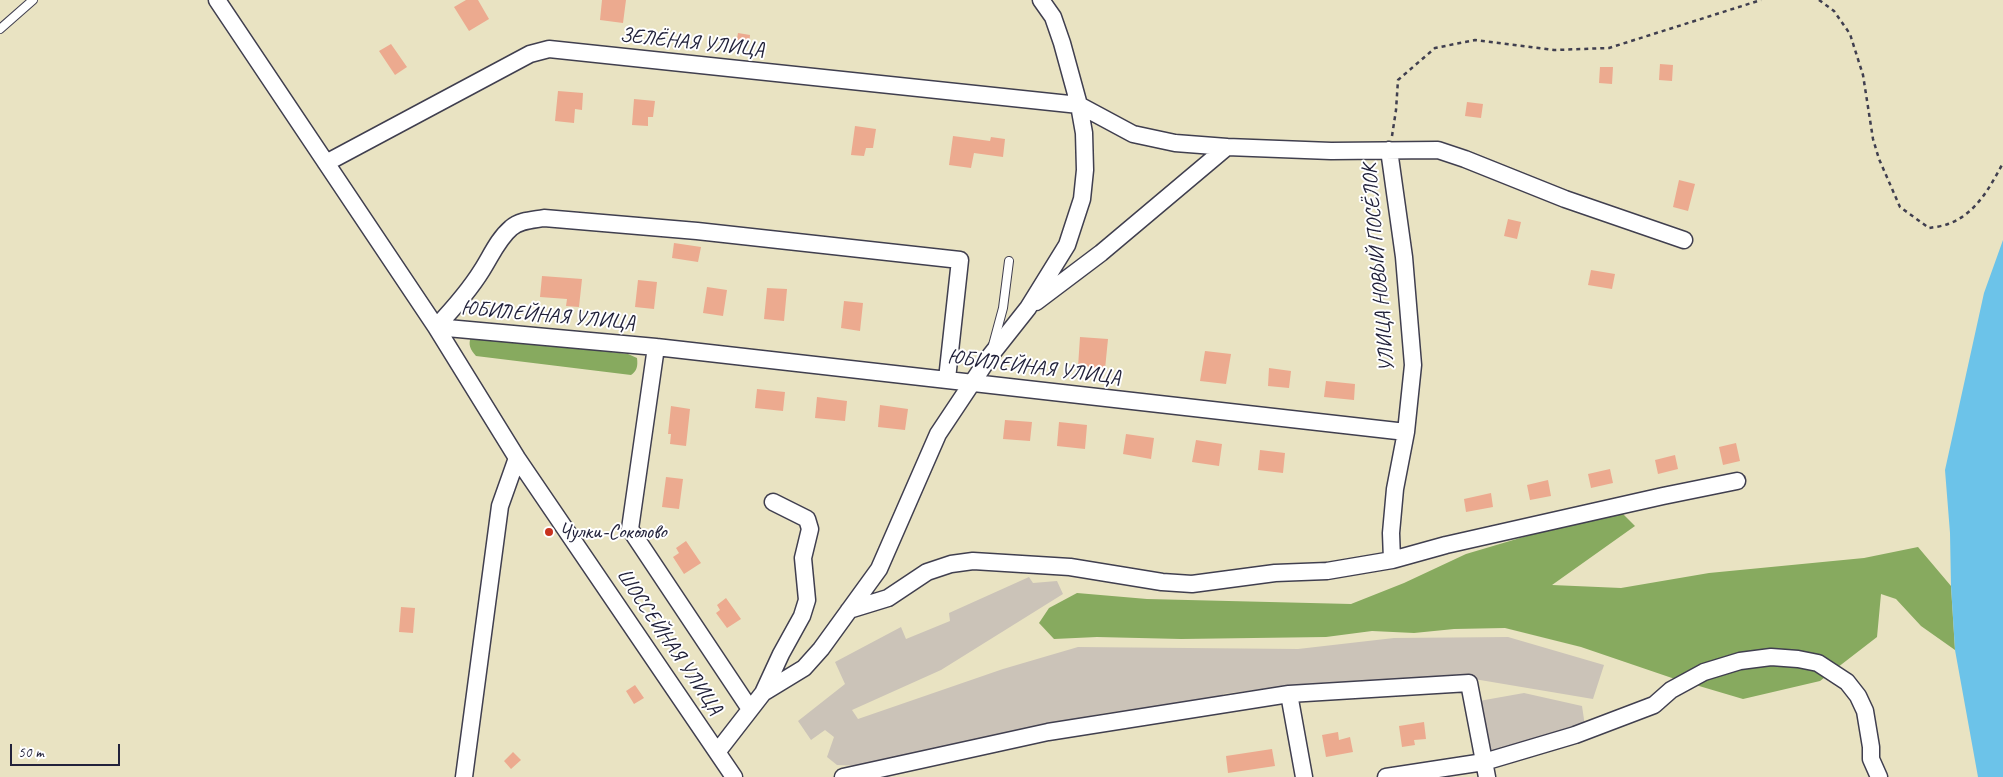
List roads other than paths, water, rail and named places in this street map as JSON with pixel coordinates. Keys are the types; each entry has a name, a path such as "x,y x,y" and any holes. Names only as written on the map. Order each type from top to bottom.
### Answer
{"street":[{"name":"ШОССЕЙНАЯ УЛИЦА","path":"217,0 436,327 517,458 734,777"},
{"path":"763,693 804,668 822,650 848,610 879,569 938,434 990,356 1028,308 1067,245 1082,199 1085,170 1084,133 1079,104 1053,17 1041,0"},
{"name":"ЗЕЛЁНАЯ УЛИЦА","path":"326,163 530,54 548,49 1079,104"},
{"path":"1079,104 1133,134 1175,143 1332,151 1438,150 1465,159 1565,200 1684,240"},
{"path":"1028,308 1101,253 1227,147"},
{"name":"УЛИЦА НОВЫЙ ПОСЁЛОК","path":"1389,150 1404,257 1412,365 1406,432 1395,489 1391,533 1392,560"},
{"path":"436,327 457,305 482,270 498,243 512,227 526,220 544,218 716,234 960,260 947,379"},
{"name":"ЮБИЛЕЙНАЯ УЛИЦА","path":"436,327 656,347 1406,432"},
{"name":"ЮБИЛЕЙНАЯ УЛИЦА","path":"656,347 630,529 750,708"},
{"path":"464,777 500,506 517,458"},
{"path":"848,610 888,598 927,572 951,564 973,561 1070,567 1162,582 1192,584 1275,573 1327,571 1392,560 1446,544 1737,481"},
{"path":"718,752 763,693 781,654 802,616 808,600 803,558 810,529 807,519 773,502"},
{"path":"1387,777 1486,769 1654,705 1671,690 1704,672 1740,661 1771,657 1798,658 1818,663 1847,682 1858,696 1865,711 1871,759 1879,777"},
{"path":"843,777 1048,732 1288,694 1469,683 1486,769"},
{"path":"1288,694 1304,777"}],"lane":[{"path":"0,29 33,0"},
{"path":"990,356 1003,308 1009,262"}],"water":[{"path":"2003,240 2003,777 1978,777 1955,650 1945,470 1984,293"}],"place":[{"name":"Чулки-Соколово","path":"549,532"}]}
